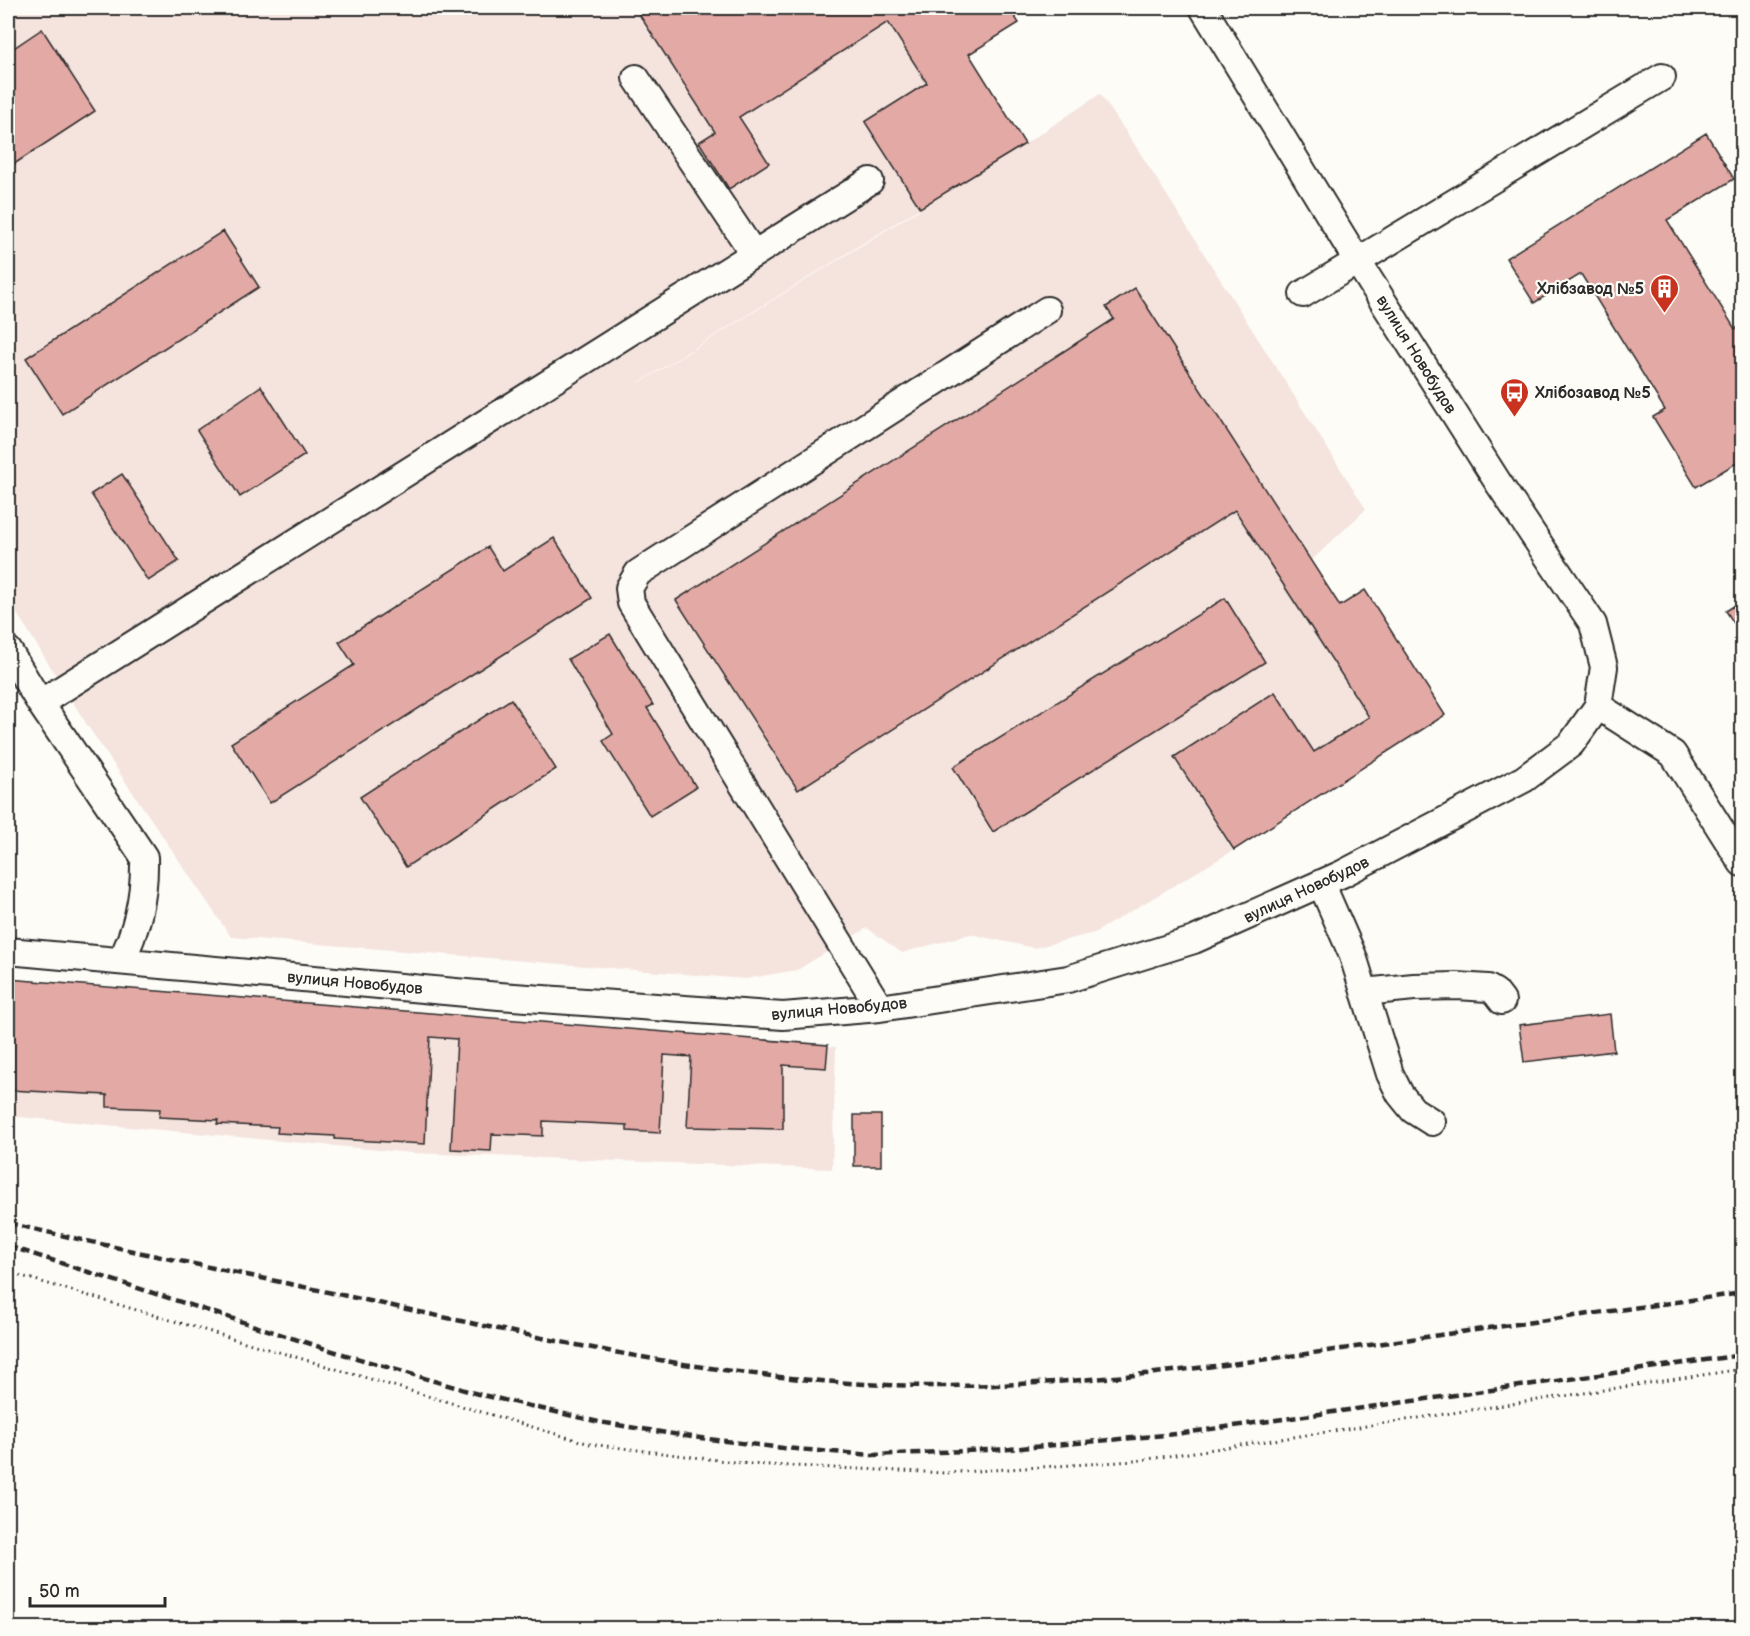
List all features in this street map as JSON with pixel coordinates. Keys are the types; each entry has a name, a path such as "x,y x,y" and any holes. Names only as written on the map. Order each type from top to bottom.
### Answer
{"street":[{"name":"вулиця Новобудов","path":"8,951 499,996 783,1016 880,1008 1068,980 1194,940 1322,883 1524,779 1571,744 1598,706 1604,667 1593,624 1499,484 1358,262 1203,8"},
{"path":"1303,294 1662,77"},
{"path":"636,78 754,254"},
{"path":"40,703 870,182"},
{"path":"880,1008 632,603 629,588 639,573 1047,310"},
{"path":"8,650 40,703 144,856 145,882 140,908 133,938 121,961"},
{"path":"1598,706 1673,754 1739,850"},
{"path":"1322,883 1353,956 1390,1074 1413,1110 1432,1122"},
{"path":"1364,992 1414,987 1488,988 1495,992 1502,1001"}],"path":[{"path":"8,1272 590,1444 749,1464 945,1473 1135,1461 1743,1369"}],"shaded area":[{"path":"8,8 940,8 1025,144 1100,94 1135,145 1366,509 1311,561 1340,606 1365,590 1445,715 1234,850 1094,933 1034,948 970,934 902,953 867,928 797,970 745,979 231,937 87,725 8,599","holes":["956,187 639,383 920,208"]},
{"path":"8,985 836,1047 832,1169 412,1153 8,1116"}],"building":[{"path":"635,8 1009,8 1019,23 969,54 1025,144 920,208 865,122 927,83 888,22 739,117 769,163 729,189 699,142 715,132"},
{"path":"42,29 95,111 8,168 8,52"},
{"name":"Хлібзавод №5","path":"1706,133 1734,179 1667,220 1735,329 1743,324 1743,459 1696,487 1653,417 1665,410 1581,274 1534,303 1506,258"},
{"path":"223,231 259,287 62,414 26,358"},
{"path":"1135,288 1340,606 1365,590 1445,715 1234,850 1174,757 1275,692 1314,752 1369,717 1235,510 798,790 676,600 1114,319 1106,307"},
{"path":"261,386 305,455 240,497 197,430"},
{"path":"122,474 179,561 148,581 91,494"},
{"path":"554,538 592,598 270,803 231,743 354,665 339,642 488,547 503,571"},
{"path":"1225,598 1265,662 993,832 953,767"},
{"path":"1743,600 1743,637 1726,611"},
{"path":"610,634 653,705 647,708 696,787 650,816 603,741 613,734 568,659"},
{"path":"511,699 556,769 406,867 360,797"},
{"path":"8,979 828,1045 826,1068 783,1065 783,1129 687,1127 691,1057 664,1055 660,1133 627,1131 627,1125 543,1121 543,1136 492,1134 491,1151 451,1149 457,1039 430,1037 425,1144 277,1133 278,1127 217,1124 218,1120 159,1117 160,1109 107,1107 107,1095 8,1090"},
{"path":"1610,1014 1614,1051 1524,1062 1519,1025"},
{"path":"854,1115 881,1115 881,1166 854,1166"}],"railway":[{"path":"8,1223 499,1329 621,1353 743,1372 866,1384 987,1385 1108,1378 1289,1356 1742,1293"},
{"path":"8,1246 326,1349 478,1394 599,1422 692,1437 783,1448 872,1455 1010,1449 1176,1434 1742,1355"}],"place":[{"name":"Хлібзавод №5","path":"1665,314"},
{"name":"Хлібозавод №5","path":"1514,418"}]}
